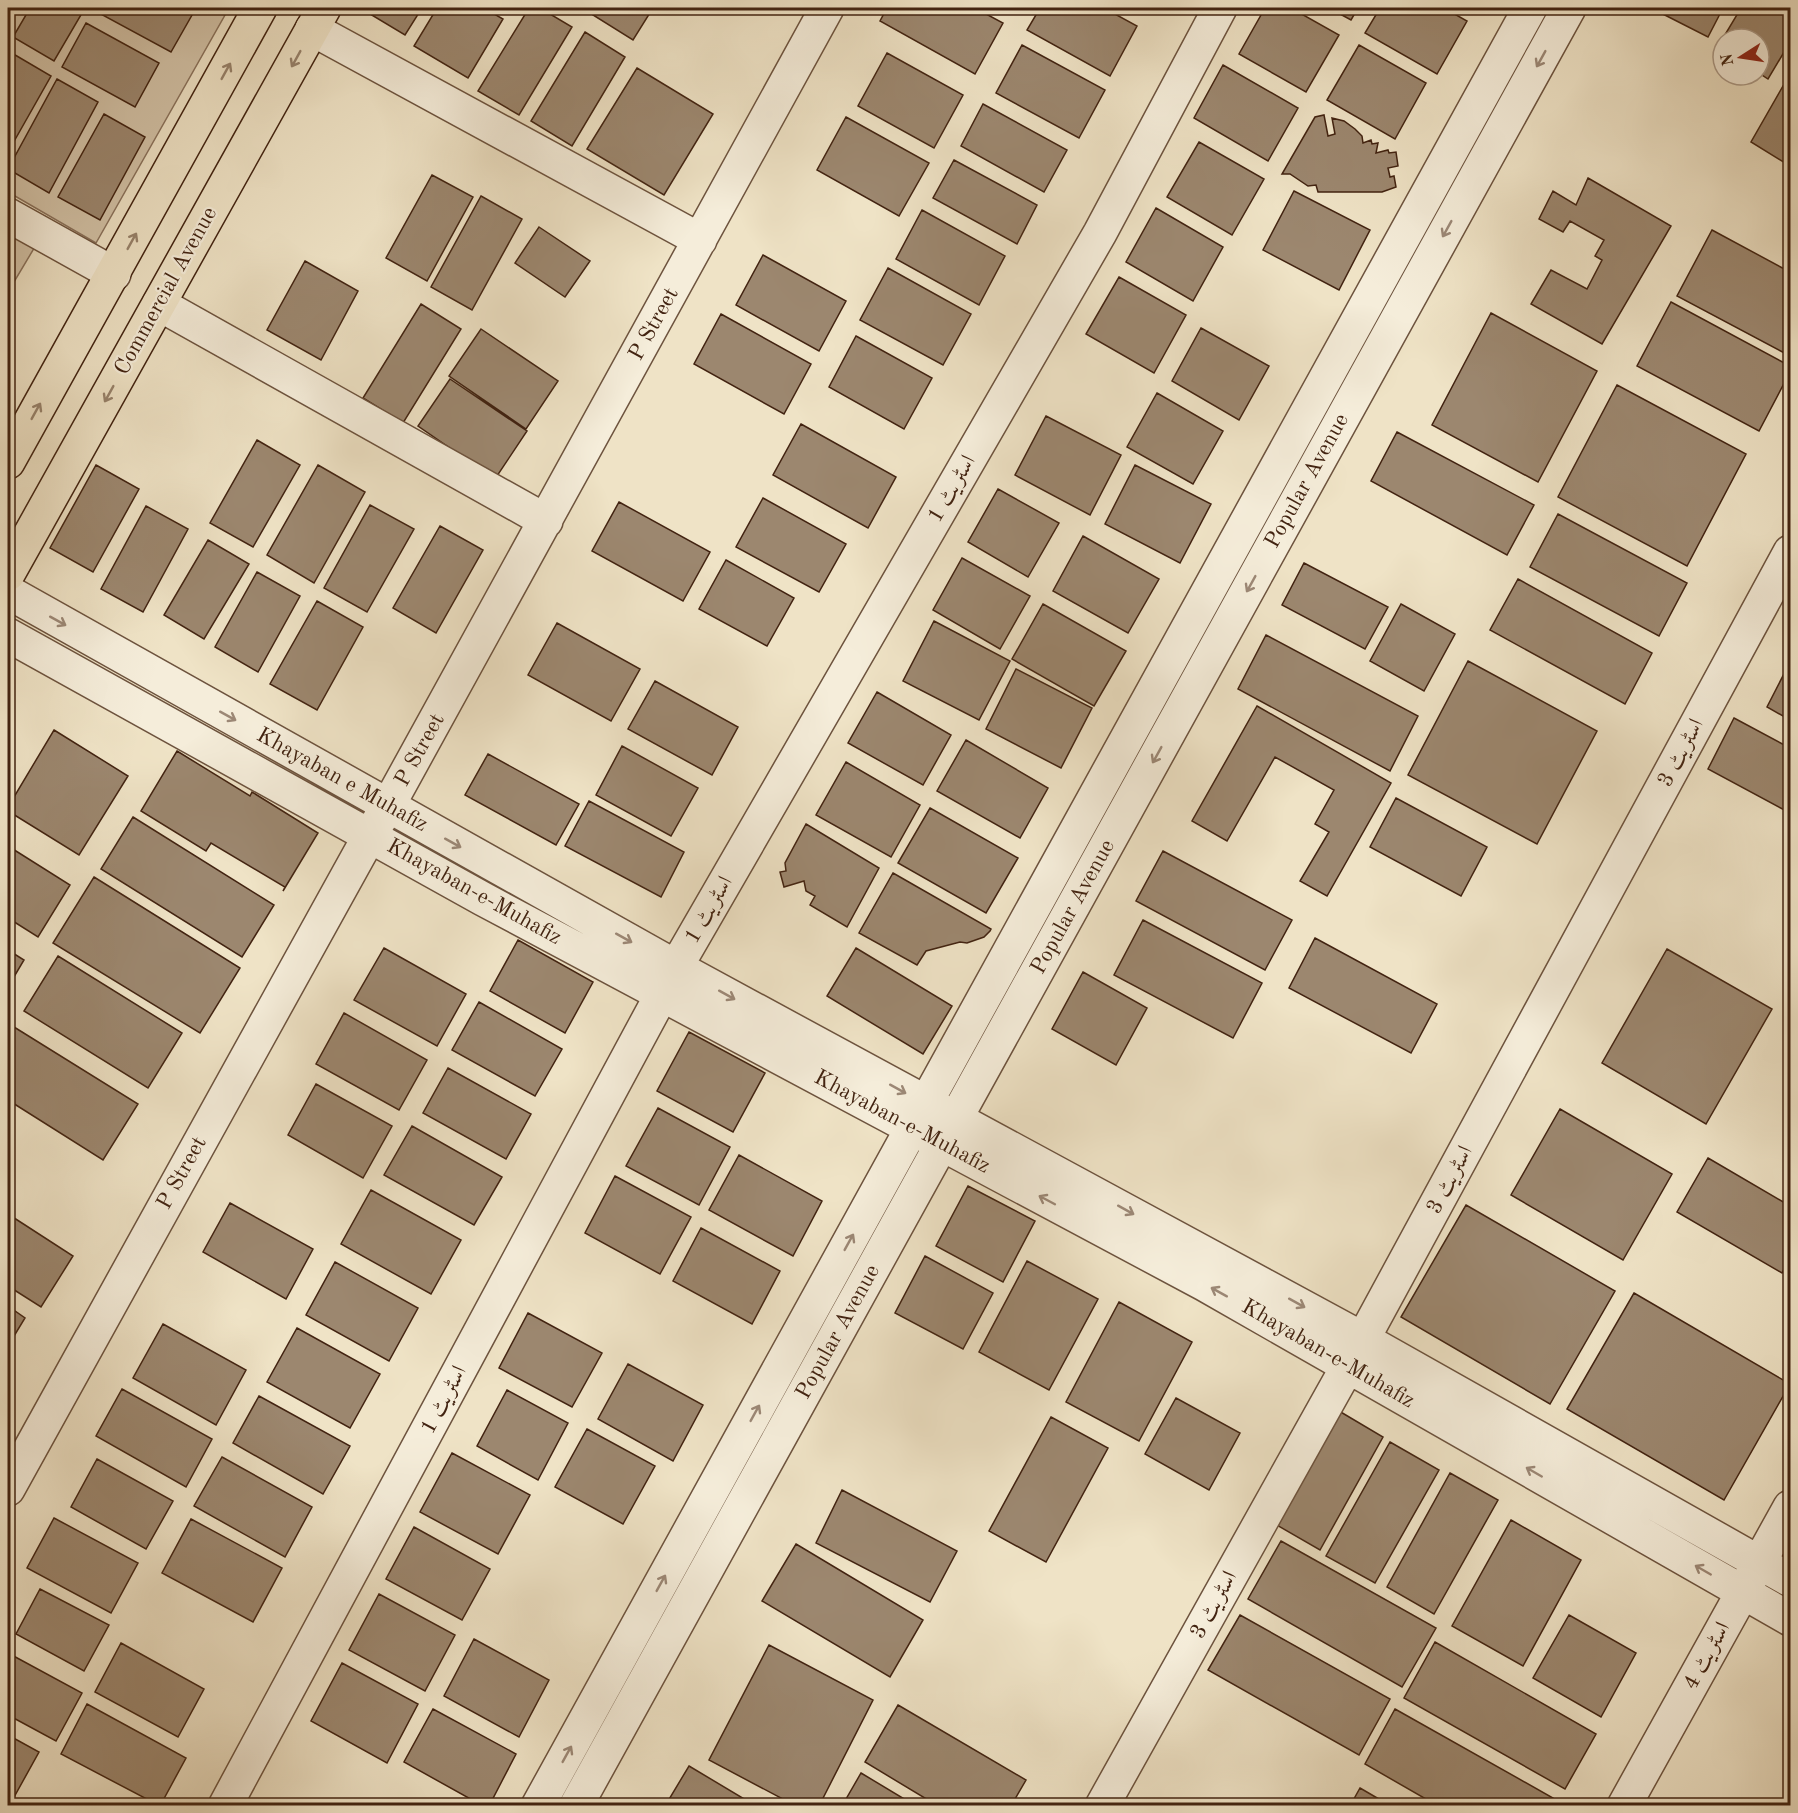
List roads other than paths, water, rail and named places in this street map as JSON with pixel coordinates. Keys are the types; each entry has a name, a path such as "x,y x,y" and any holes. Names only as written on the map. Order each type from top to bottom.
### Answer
{"main road":[{"path":"8,462 260,8"},
{"name":"Commercial Avenue","path":"8,574 318,18"}],"street":[{"name":"P Street","path":"8,1489 370,835 388,807 827,8"},
{"name":"اسٹریٹ 1","path":"225,1806 669,981 1100,233 1220,8"},
{"name":"Popular Avenue","path":"538,1806 1530,8"},
{"name":"Popular Avenue","path":"576,1806 1569,8"},
{"path":"318,18 700,240"},
{"path":"8,215 114,274"},
{"path":"159,303 546,521"},
{"name":"اسٹریٹ 3","path":"1102,1806 1356,1352 1791,552"},
{"name":"Khayaban e Muhafiz","path":"8,592 388,807 669,981"},
{"name":"Khayaban-e-Muhafiz","path":"8,635 483,899 669,981 1356,1352 1791,1580"},
{"name":"Khayaban-e-Muhafiz","path":"1356,1352 1743,1593 1791,1619"},
{"name":"اسٹریٹ 4","path":"1624,1806 1791,1507"}]}
